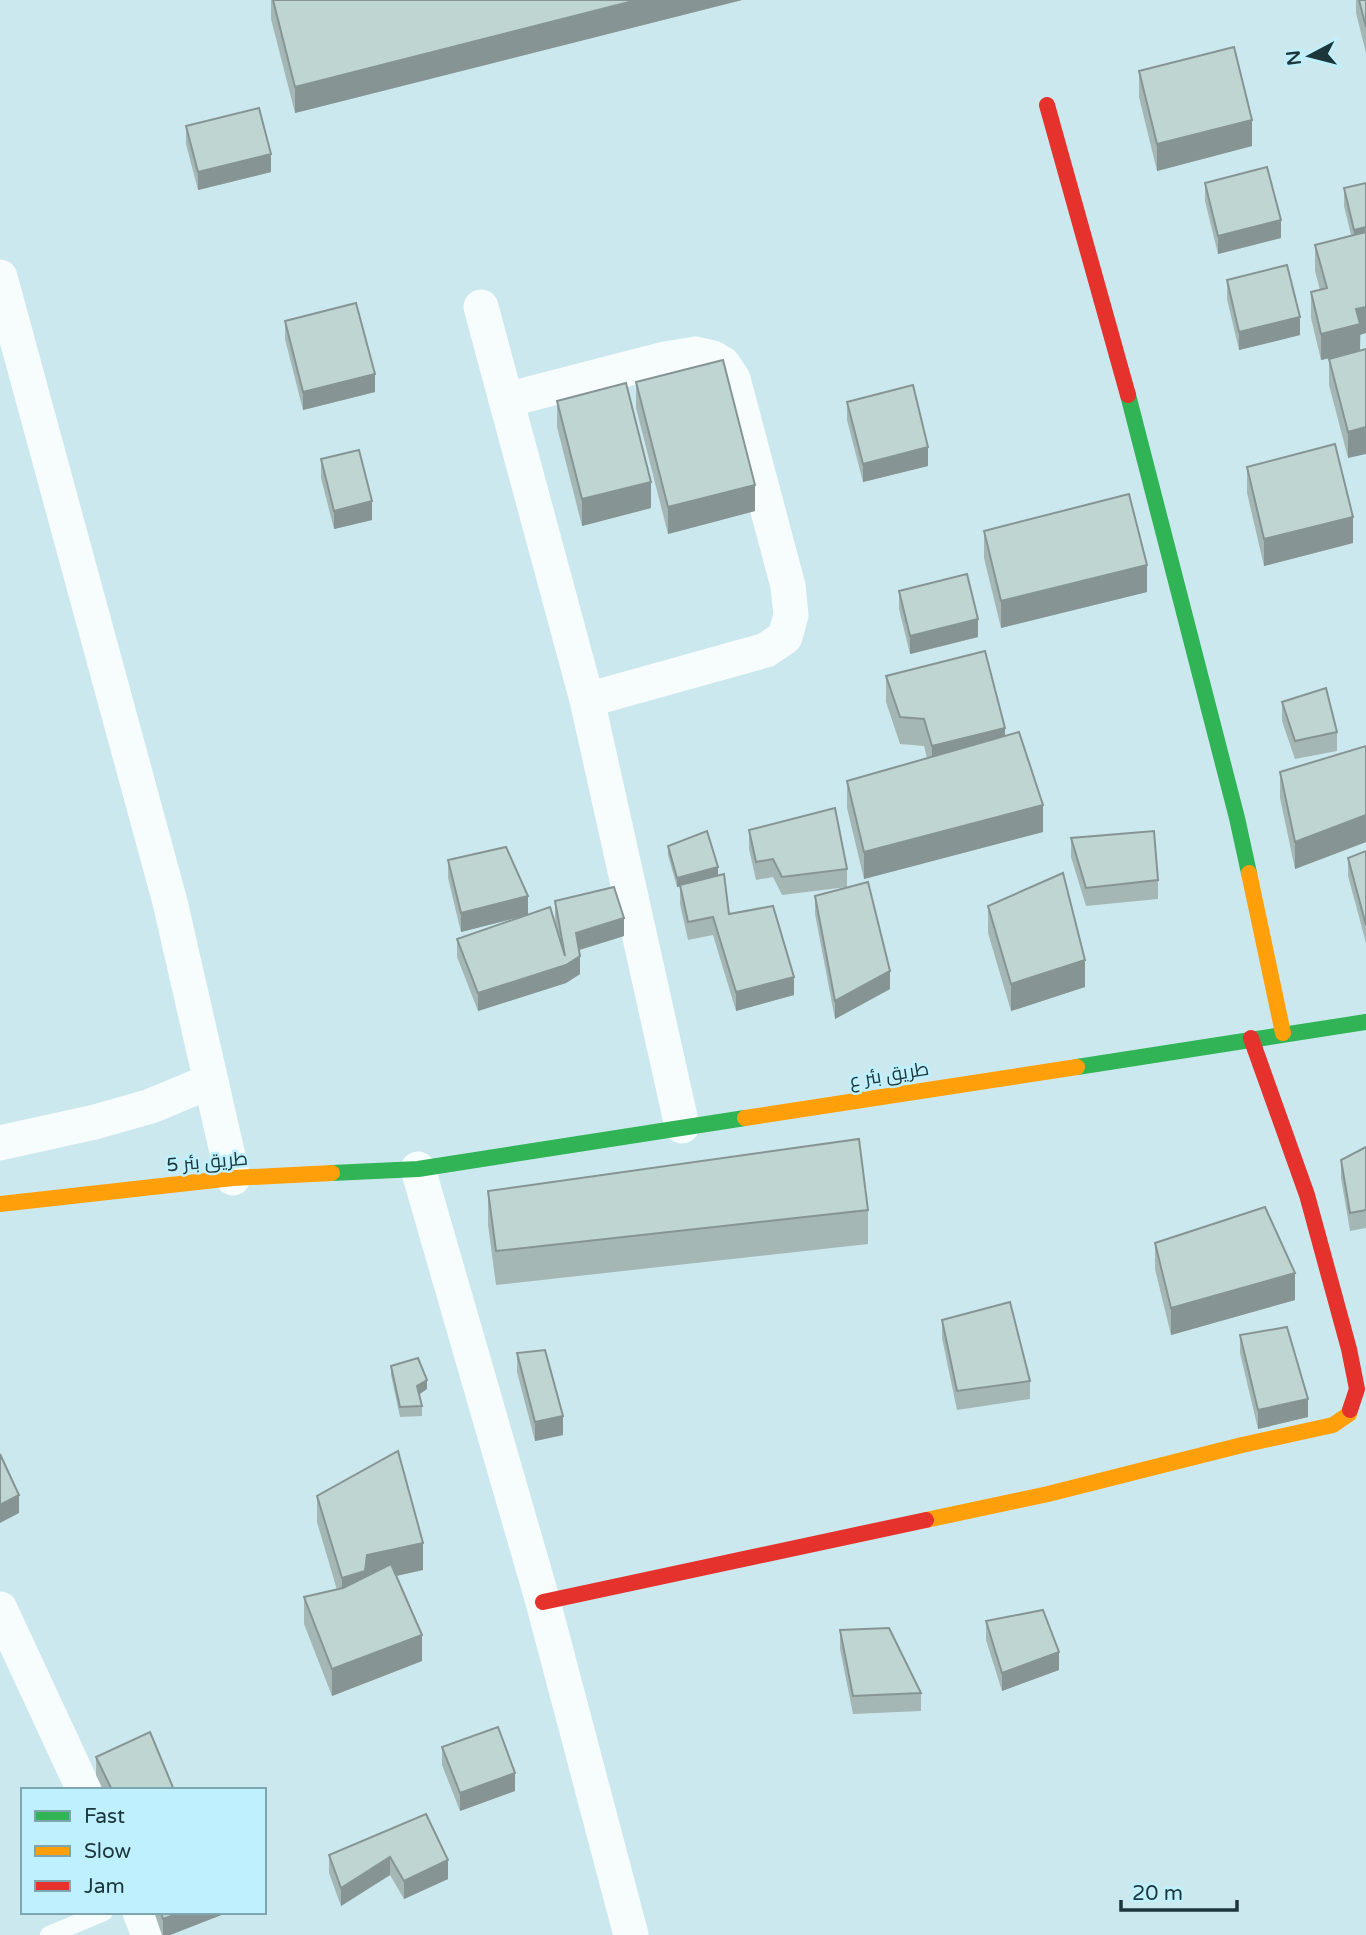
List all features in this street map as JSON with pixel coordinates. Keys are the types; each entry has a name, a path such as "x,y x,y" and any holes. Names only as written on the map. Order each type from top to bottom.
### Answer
{"street":[{"path":"1047,105 1130,400 1237,818 1283,1033"},
{"path":"0,277 170,902 233,1178"},
{"path":"481,307 587,700 682,1126"},
{"path":"506,400 665,359 696,354 713,358 723,364 733,379 757,462 788,586 792,615 785,637 766,650 587,700"},
{"name":"طريق بئر ع","path":"418,1168 1366,1021"},
{"path":"543,1602 1048,1494 1242,1445 1333,1426 1349,1414 1357,1389 1349,1349 1307,1195 1251,1038"},
{"path":"0,1143 118,1116 151,1106 211,1081"},
{"path":"418,1168 543,1602 631,1935"},
{"name":"طريق بئر 5","path":"0,1204 233,1178 418,1168"},
{"path":"0,1609 83,1788"},
{"path":"141,1914 149,1935"}],"lane":[{"path":"50,1935 98,1914"}],"building":[{"path":"273,0 637,0 295,87"},
{"path":"1359,0 1366,0 1366,27"},
{"path":"1234,47 1252,120 1157,144 1139,71"},
{"path":"259,108 271,154 198,172 186,126"},
{"path":"1267,167 1281,220 1218,236 1205,183"},
{"path":"1366,183 1366,227 1354,230 1344,188"},
{"path":"1366,232 1366,307 1356,309 1360,324 1321,334 1311,292 1327,288 1315,245"},
{"path":"1287,265 1300,317 1239,332 1227,280"},
{"path":"356,303 375,374 303,392 285,321"},
{"path":"1366,349 1366,427 1348,432 1329,359"},
{"path":"723,360 755,485 668,507 636,382"},
{"path":"626,383 651,482 582,499 557,401"},
{"path":"913,385 928,447 863,464 847,402"},
{"path":"1335,444 1353,517 1264,539 1247,467"},
{"path":"359,450 372,501 334,511 321,459"},
{"path":"1129,494 1147,565 1001,601 984,531"},
{"path":"967,574 978,619 910,636 899,591"},
{"path":"985,651 1005,728 932,746 924,719 900,717 886,676"},
{"path":"1326,688 1337,732 1295,741 1282,702"},
{"path":"1019,732 1043,805 864,852 847,781"},
{"path":"1366,746 1366,815 1295,842 1280,772"},
{"path":"835,808 847,869 782,877 773,859 756,862 749,830"},
{"path":"707,831 718,867 677,878 668,846"},
{"path":"1154,831 1158,880 1086,888 1071,838"},
{"path":"506,847 528,896 461,913 448,860"},
{"path":"1366,851 1366,925 1348,858"},
{"path":"1063,873 1085,960 1011,984 988,906"},
{"path":"724,874 729,914 773,906 794,977 736,992 713,917 688,922 680,885"},
{"path":"868,882 890,971 835,1001 815,896"},
{"path":"614,887 624,918 576,933 580,956 566,965 478,993 457,939 550,907 565,956 555,901"},
{"path":"859,1139 868,1210 496,1251 488,1191"},
{"path":"1366,1147 1366,1210 1350,1213 1341,1160"},
{"path":"1265,1207 1295,1273 1171,1308 1155,1243"},
{"path":"1010,1302 1030,1381 957,1391 942,1320"},
{"path":"1287,1327 1308,1399 1258,1410 1240,1335"},
{"path":"545,1350 563,1416 535,1422 517,1353"},
{"path":"418,1358 427,1380 417,1386 422,1406 400,1407 391,1366"},
{"path":"398,1451 423,1543 367,1555 365,1571 342,1578 317,1496"},
{"path":"0,1454 19,1495 0,1505"},
{"path":"391,1564 422,1635 332,1669 304,1597 343,1588"},
{"path":"1043,1610 1059,1652 1002,1673 986,1621"},
{"path":"889,1628 921,1693 853,1696 840,1630"},
{"path":"498,1727 515,1773 460,1793 442,1747"},
{"path":"150,1732 173,1788 111,1788 96,1757"},
{"path":"426,1814 448,1860 404,1881 390,1857 341,1888 329,1855"},
{"path":"162,1914 177,1914 163,1919"}],"traffic: fast":[{"path":"1128,395 1249,873"},
{"path":"1077,1067 1366,1022"},
{"path":"332,1173 418,1169 745,1118"}],"traffic: slow":[{"path":"1249,873 1283,1033"},
{"path":"745,1118 1077,1067"},
{"path":"0,1204 233,1178 332,1173"},
{"path":"926,1520 1048,1494 1333,1425 1349,1414 1350,1410"}],"traffic: jam":[{"path":"1047,105 1128,395"},
{"path":"1251,1038 1307,1195 1349,1349 1357,1389 1350,1410"},
{"path":"543,1602 926,1520"}]}
